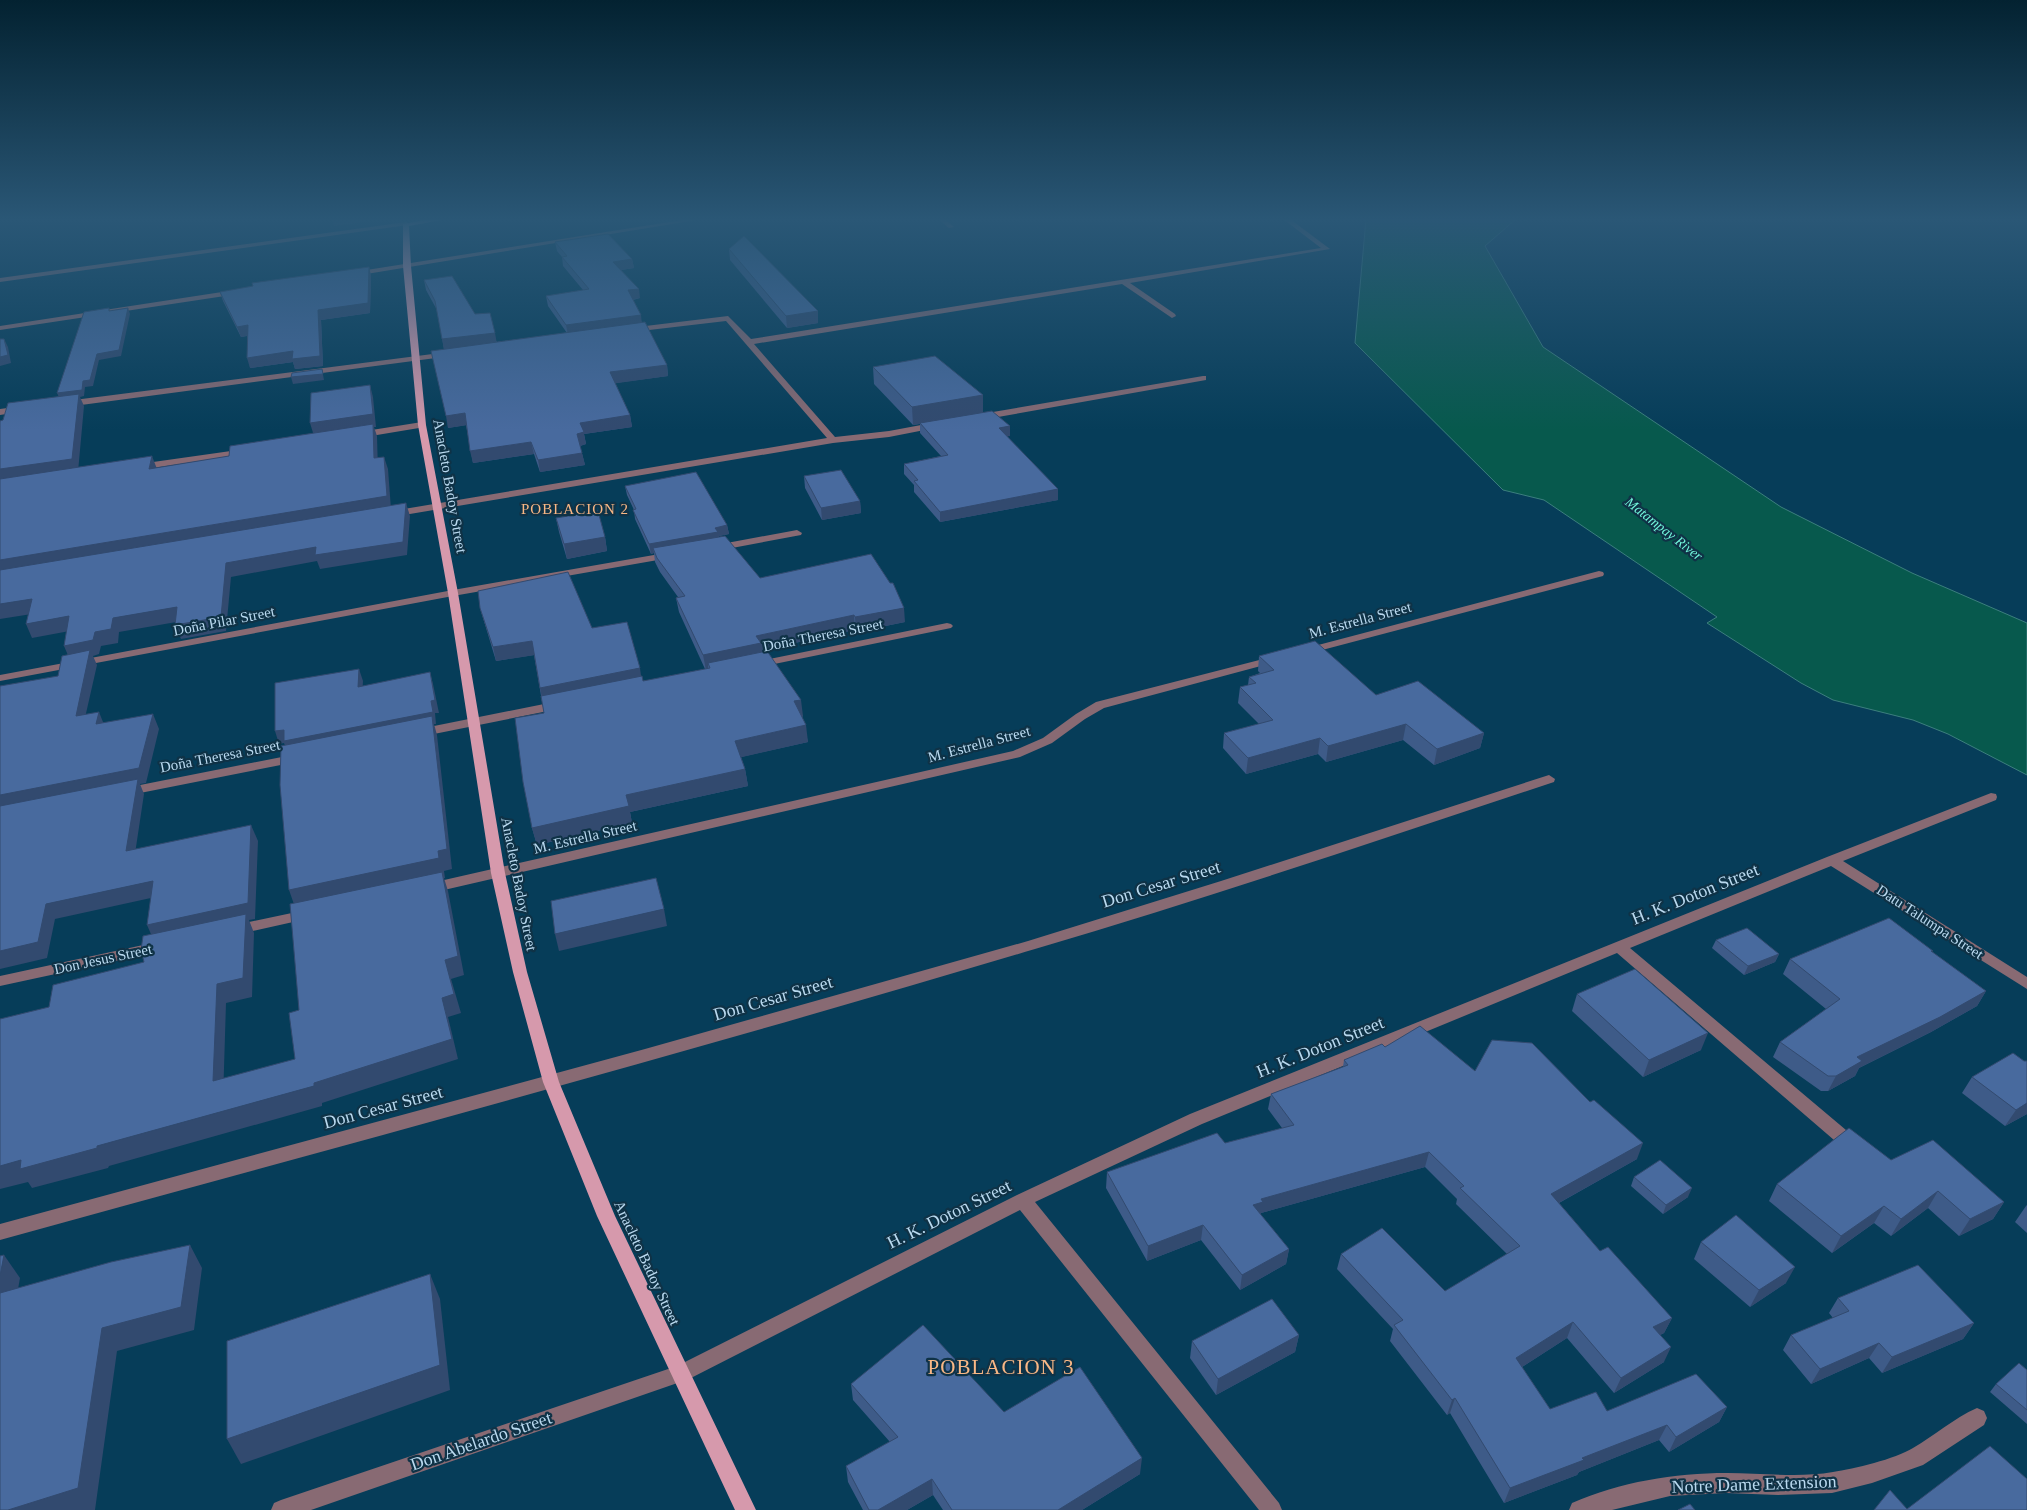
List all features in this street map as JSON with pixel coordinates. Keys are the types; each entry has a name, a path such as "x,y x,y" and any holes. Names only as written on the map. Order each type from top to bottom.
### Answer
{"main road":[{"name":"Anacleto Badoy Street","path":"409,289 422,425 453,593 498,873 520,972 551,1082 606,1216 746,1510"}],"street":[{"path":"749,342 1070,289"},
{"path":"1134,289 1172,316"},
{"path":"0,328 246,290"},
{"path":"621,332 728,318 833,440"},
{"path":"60,404 455,353"},
{"path":"967,420 1203,378"},
{"path":"0,412 30,408"},
{"path":"380,516 833,440 889,434 948,423"},
{"path":"354,436 422,425"},
{"path":"128,469 255,450"},
{"path":"708,549 797,534"},
{"name":"Doña Pilar Street","path":"0,678 453,593 679,554"},
{"name":"M. Estrella Street","path":"498,873 1016,754 1035,748 1051,739 1083,713 1100,705 1599,574"},
{"name":"Doña Theresa Street","path":"744,667 947,626"},
{"path":"406,736 570,702"},
{"name":"Doña Theresa Street","path":"116,794 309,755"},
{"name":"Don Cesar Street","path":"0,1232 551,1082 1042,942 1239,881 1549,779"},
{"name":"H. K. Doton Street","path":"682,1373 1023,1200 1196,1119 1832,860 1991,798"},
{"name":"Datu Talumpa Street","path":"1832,860 2027,984"},
{"path":"420,890 498,873"},
{"path":"225,932 322,911"},
{"name":"Don Jesus Street","path":"0,981 166,945"},
{"path":"1619,947 1840,1135"},
{"path":"1023,1200 1272,1510"},
{"name":"Don Abelardo Street","path":"281,1510 682,1373"},
{"name":"Notre Dame Extension","path":"1580,1510 1620,1497 1670,1486 1726,1483 1778,1485 1832,1483 1872,1473 1916,1458 1977,1418"}],"water":[{"name":"Matampay River","path":"1360,289 1510,289 1543,347 1781,507 1912,573 2027,623 2027,775 1948,734 1913,720 1833,700 1801,683 1707,623 1717,617 1544,500 1503,490 1355,343"}],"building":[{"path":"234,289 368,289 368,303 318,310 320,356 292,359 293,351 247,358 248,325 237,327 220,292"},
{"path":"429,289 460,289 475,314 490,313 495,333 442,339 435,301"},
{"path":"586,289 634,289 628,290 641,315 566,325 546,296"},
{"path":"763,289 797,289 818,311 786,316"},
{"path":"109,308 109,311 128,308 119,350 97,354 90,380 83,381 82,390 57,393 84,312"},
{"path":"645,322 667,365 610,372 630,415 580,423 584,432 577,434 582,453 538,460 531,442 470,451 465,413 446,416 431,351"},
{"path":"0,339 4,339 8,355 0,357"},
{"path":"935,356 983,395 912,407 873,367"},
{"path":"322,369 323,374 291,377 292,373"},
{"path":"370,385 373,414 310,423 311,393"},
{"path":"79,394 72,459 0,469 0,421 3,420 8,403"},
{"path":"992,411 1010,426 999,428 1058,489 940,512 914,481 918,480 904,464 948,455 920,423"},
{"path":"373,424 374,458 384,457 387,496 0,560 0,479 152,456 149,469 229,456 230,446"},
{"path":"841,470 860,501 821,508 804,476"},
{"path":"696,472 727,525 715,528 718,532 649,544 633,510 636,509 625,486"},
{"path":"406,503 403,542 315,555 316,547 226,563 221,617 175,625 177,607 113,618 111,629 95,632 93,640 64,646 69,616 26,624 32,599 0,604 0,570"},
{"path":"598,511 605,537 564,544 556,518"},
{"path":"725,536 760,578 871,554 890,583 893,583 904,608 855,617 854,615 756,636 761,643 703,655 676,598 685,596 657,558 653,548"},
{"path":"568,572 592,628 627,622 640,668 540,688 532,641 493,647 480,608 478,591"},
{"path":"1315,641 1376,695 1418,681 1484,733 1437,749 1406,724 1328,746 1320,738 1248,758 1224,733 1273,720 1240,687 1256,683 1249,677 1274,670 1259,656"},
{"path":"90,650 76,716 99,712 96,724 153,714 139,768 0,795 0,686 58,676 62,656"},
{"path":"767,651 801,700 794,701 806,725 735,741 745,769 626,795 629,806 532,828 523,782 515,718 544,713 541,696 642,676 643,681 710,668 708,663"},
{"path":"359,669 358,687 430,672 435,700 431,701 433,712 284,741 284,730 275,731 275,683"},
{"path":"432,716 447,849 438,851 439,858 289,890 280,785 281,746"},
{"path":"138,779 126,851 251,825 248,903 147,925 153,881 46,904 38,942 0,951 0,806"},
{"path":"442,872 458,956 445,960 454,994 442,998 452,1039 314,1083 314,1086 97,1146 97,1148 20,1169 21,1160 0,1166 0,1019 49,1007 53,985 144,962 141,950 143,936 246,914 243,978 217,984 213,1081 295,1059 289,1013 299,1010 290,904"},
{"path":"656,878 664,909 555,934 551,901"},
{"path":"1889,918 1986,991 1940,1017 1857,1057 1862,1061 1836,1076 1828,1076 1780,1042 1840,999 1790,959"},
{"path":"1747,928 1779,954 1748,966 1716,940"},
{"path":"1635,969 1708,1033 1649,1060 1577,994"},
{"path":"1420,1026 1475,1071 1492,1040 1532,1043 1590,1102 1594,1100 1643,1143 1551,1194 1600,1251 1608,1247 1672,1318 1653,1327 1671,1347 1621,1378 1573,1322 1516,1358 1550,1409 1596,1392 1607,1411 1696,1374 1727,1407 1676,1437 1667,1425 1582,1458 1584,1460 1510,1488 1455,1398 1452,1400 1394,1325 1403,1320 1341,1254 1382,1228 1445,1291 1520,1246 1460,1188 1464,1186 1429,1152 1261,1199 1263,1202 1253,1205 1289,1249 1242,1275 1203,1225 1148,1246 1107,1172 1217,1133 1225,1143 1294,1125 1271,1094 1348,1065 1344,1060 1382,1044 1385,1047"},
{"path":"2013,1053 2027,1061 2027,1103 2016,1110 1972,1077"},
{"path":"1849,1128 1891,1160 1933,1140 2004,1202 1970,1219 1938,1191 1901,1219 1884,1206 1841,1236 1777,1184"},
{"path":"1660,1160 1692,1188 1666,1205 1634,1177"},
{"path":"1736,1215 1795,1267 1759,1290 1701,1242"},
{"path":"190,1245 181,1307 102,1328 78,1488 8,1510 0,1510 0,1293 111,1262"},
{"path":"4,1255 0,1276 0,1256"},
{"path":"1918,1265 1974,1323 1892,1357 1879,1343 1820,1369 1791,1335 1849,1311 1838,1298"},
{"path":"430,1274 440,1365 227,1439 227,1341"},
{"path":"1272,1299 1299,1335 1218,1379 1192,1341"},
{"path":"923,1325 1004,1412 1080,1367 1142,1458 1058,1510 952,1510 932,1479 878,1510 869,1510 846,1466 898,1437 851,1384"},
{"path":"2019,1363 2027,1370 2027,1410 1996,1384"},
{"path":"1990,1446 2027,1479 2027,1510 1874,1510 1890,1490 1907,1509"},
{"path":"1690,1504 1695,1510 1678,1510"}],"district":[{"name":"POBLACION 2","path":"575,509"},
{"name":"POBLACION 3","path":"1001,1367"}]}
